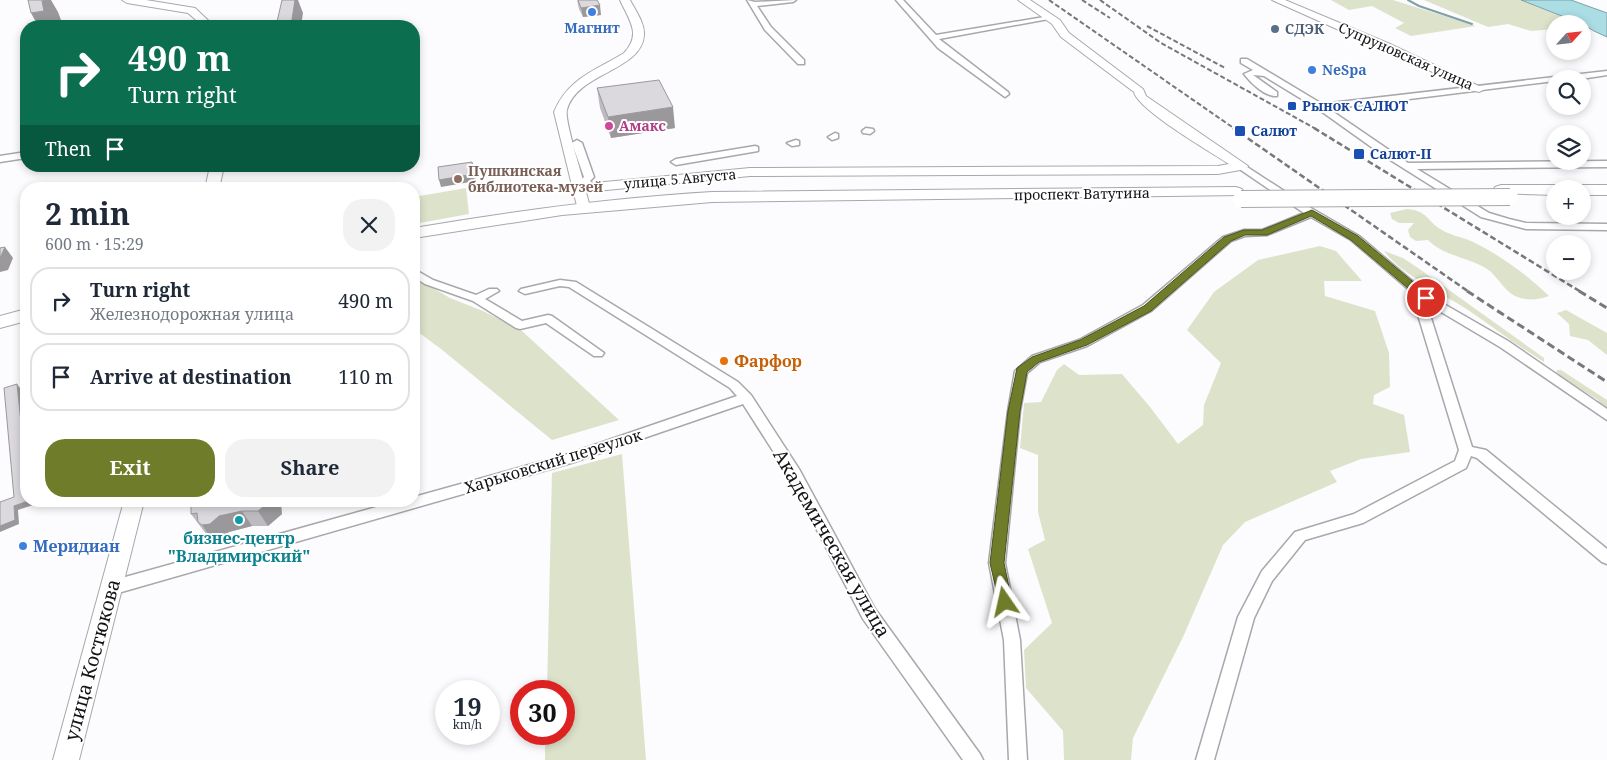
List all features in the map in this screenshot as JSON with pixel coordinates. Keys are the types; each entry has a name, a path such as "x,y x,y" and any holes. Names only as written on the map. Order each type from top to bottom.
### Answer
{"main road":[{"path":"1591,190 1607,190"},
{"name":"проспект Ватутина","path":"420,232 609,204 1506,193 1546,191"},
{"name":"проспект Ватутина","path":"1506,193 1546,196"},
{"path":"1591,197 1607,197"},
{"path":"0,322 20,317"}],"street":[{"path":"127,0 191,10 202,20"},
{"path":"587,178 560,112 562,101 568,92 581,82 633,52 639,37 638,28 625,0"},
{"path":"751,2 793,0"},
{"path":"899,0 941,46 1005,94"},
{"path":"1023,0 1050,18 1066,35 1139,92 1141,98 1176,124 1312,213 1354,238 1426,298 1504,344 1607,416"},
{"name":"Супруновская улица","path":"1277,0 1386,46 1479,89"},
{"path":"751,2 768,28 801,62"},
{"path":"934,38 1050,18"},
{"path":"1244,61 1321,107 1407,166 1485,214 1506,222 1544,228 1607,227"},
{"path":"1266,74 1254,72 1248,74 1274,94"},
{"path":"1591,74 1607,72"},
{"path":"1321,107 1546,80"},
{"path":"578,143 587,178 583,207"},
{"path":"674,158 753,146"},
{"path":"0,159 20,156"},
{"path":"1407,166 1607,164"},
{"name":"улица 5 Августа","path":"587,178 750,172 1218,170 1241,166"},
{"path":"1018,760 1012,640 997,563 1014,411 1021,371 1036,359 1083,343 1147,308 1227,239 1244,233 1263,233 1312,213"},
{"path":"420,276 429,282 477,299 520,325 548,319 598,353"},
{"path":"525,291 560,284 572,284 734,385 746,398"},
{"path":"477,299 493,292"},
{"path":"1205,760 1246,617 1267,576 1300,536 1358,519 1461,464 1466,450 1424,315 1426,298"},
{"name":"Харьковский переулок","path":"420,500 563,460 746,398"},
{"name":"Академическая улица","path":"746,398 794,473 869,614 974,760"},
{"path":"1466,450 1482,454 1607,558"},
{"name":"улица Костюкова","path":"66,760 132,507"},
{"name":"Харьковский переулок","path":"111,588 397,507"}],"green space":[{"path":"1331,0 1393,0 1476,26 1411,36 1395,28 1404,23 1372,6 1349,10"},
{"path":"1424,0 1521,0 1558,15 1546,15 1546,30 1531,31 1508,24 1488,27"},
{"path":"466,188 469,214 420,223 420,196"},
{"path":"1407,209 1424,214 1445,232 1471,241 1502,258 1549,296 1523,299 1515,296 1483,266 1450,254 1434,246 1428,240 1416,241 1410,237 1408,230 1414,223 1399,223 1392,219 1390,213"},
{"path":"1320,246 1336,251 1362,281 1324,281 1325,296 1375,311 1389,353 1390,387 1374,395 1373,404 1404,415 1410,452 1361,459 1330,471 1337,482 1245,522 1223,545 1183,637 1133,738 1131,760 1064,760 1063,731 1026,688 1024,650 1052,623 1028,549 1045,540 1038,512 1038,455 1020,448 1024,403 1041,402 1057,370 1064,364 1079,375 1122,374 1178,444 1203,425 1204,405 1221,363 1187,330 1214,292 1258,260"},
{"path":"1384,251 1403,258 1421,270 1544,358 1544,362 1468,310 1412,276"},
{"path":"420,280 450,298 483,311 522,331 619,420 552,440 420,333"},
{"path":"1566,310 1607,333 1607,355 1588,340 1570,336 1569,324 1557,313"},
{"path":"1557,370 1561,370 1607,400 1607,410 1598,400 1556,374"},
{"path":"622,454 646,760 545,760 545,745 575,745 575,680 547,680 552,473"}],"water":[{"path":"1521,0 1571,0 1607,13 1607,37 1591,29 1591,15 1559,15"}],"building":[{"path":"28,0 49,0 42,1 44,11 31,13"},
{"path":"282,0 295,0 292,20 277,20"},
{"path":"578,0 597,0 600,5 581,8"},
{"path":"659,80 673,107 608,117 597,88"},
{"path":"472,162 474,174 439,180 438,167"},
{"path":"5,247 0,258 0,248"},
{"path":"17,384 20,413 20,504 14,506 15,520 0,526 0,502 14,497 4,388"},
{"path":"191,507 263,507 258,511 242,511 219,516 210,524 202,525 198,522 197,513 191,514"}],"waterway":[{"path":"1408,0 1419,6 1472,24"}],"railway":[{"path":"1049,0 1235,129"},
{"path":"1082,0 1110,18"},
{"path":"1100,0 1161,43 1316,129"},
{"path":"1147,26 1225,68"},
{"path":"1233,128 1469,292"},
{"path":"1314,128 1581,292"},
{"path":"1467,291 1607,382"},
{"path":"1579,291 1607,308"}],"place":[{"name":"Магнит","path":"592,12"},
{"name":"СДЭК","path":"1275,29"},
{"name":"NeSpa","path":"1312,70"},
{"name":"Рынок САЛЮТ","path":"1292,106"},
{"name":"Амакс","path":"609,126"},
{"name":"Салют","path":"1240,131"},
{"name":"Салют-II","path":"1359,154"},
{"name":"Пушкинская библиотека-музей","path":"458,179"},
{"name":"Фарфор","path":"724,361"},
{"name":"бизнес-центр \"Владимирский\"","path":"239,520"},
{"name":"Меридиан","path":"23,546"}],"route":[{"path":"1005,602 997,563 1014,411 1021,371 1036,359 1083,343 1147,308 1227,239 1244,233 1263,233 1312,213 1332,223 1354,238 1426,298"}]}
